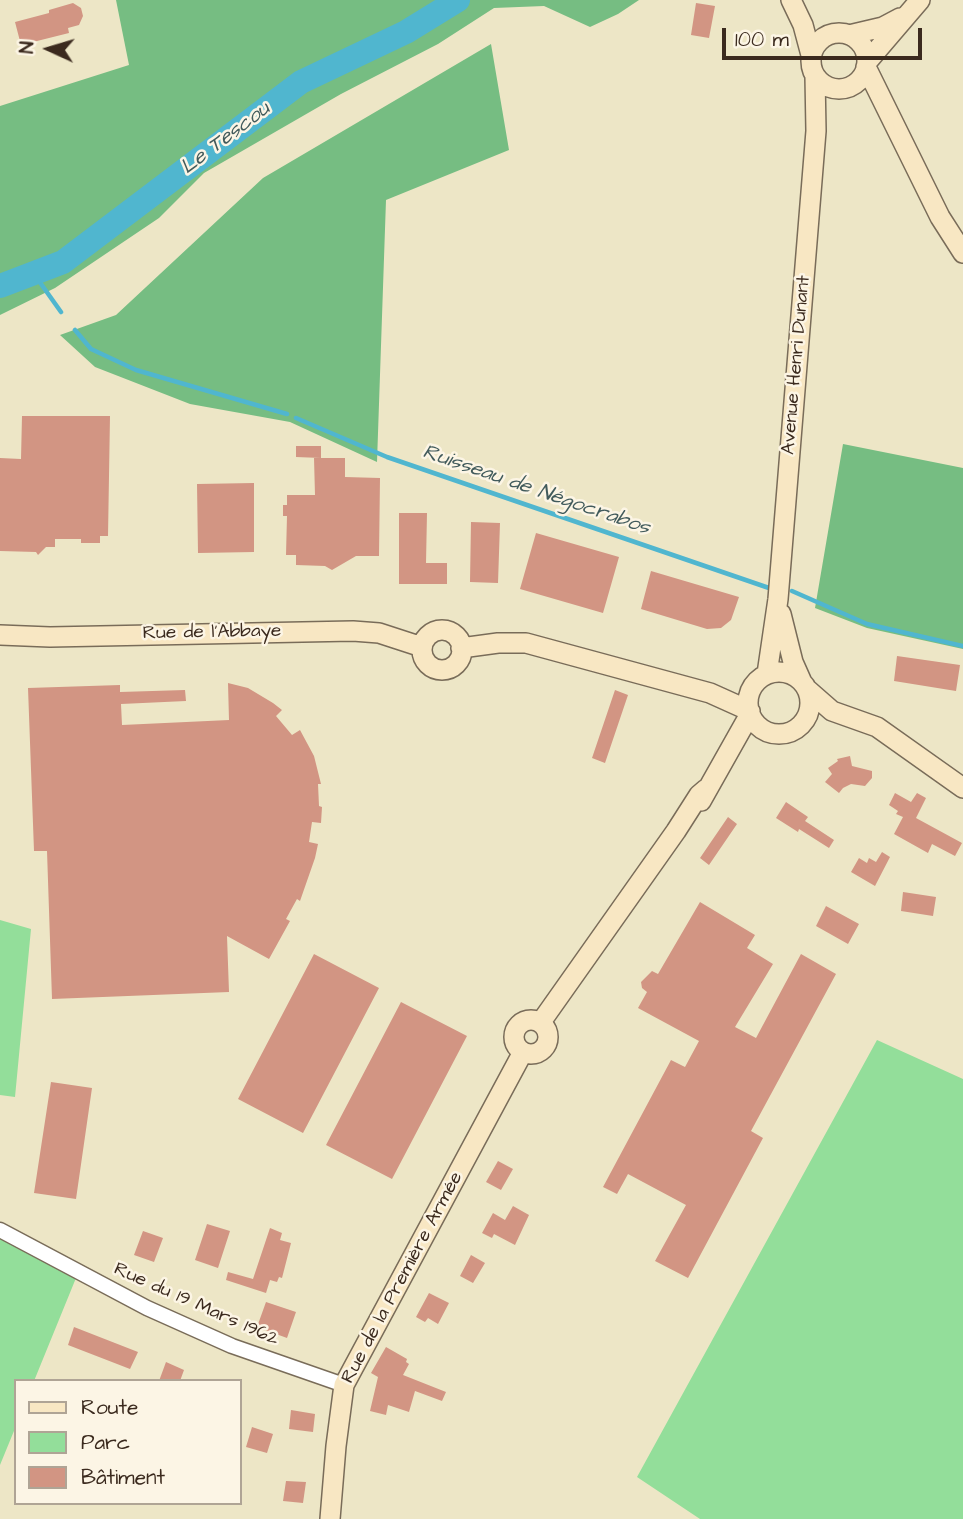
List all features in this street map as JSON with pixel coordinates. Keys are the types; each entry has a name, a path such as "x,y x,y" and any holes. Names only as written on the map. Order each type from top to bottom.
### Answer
{"main road":[{"path":"793,3 821,25 862,46 887,111 940,217 963,253"},
{"path":"793,3 811,55 815,76 825,86 845,89 870,99 887,111"},
{"path":"811,55 817,44 826,36 883,27 914,7"},
{"path":"845,89 856,84 867,64 914,7"},
{"name":"Avenue Henri Dunant","path":"761,679 778,599 816,131 815,76"},
{"name":"Avenue Henri Dunant","path":"816,131 826,112 845,89"},
{"name":"Avenue Henri Dunant","path":"778,599 782,623 804,685"},
{"path":"441,630 456,637 461,648 456,664 452,668 440,670 426,663 422,647 427,637 441,630"},
{"name":"Rue de l'Abbaye","path":"0,635 353,631 379,633 422,647"},
{"path":"461,648 485,644 526,643 710,693 750,713"},
{"path":"710,693 785,672 804,685 832,711 885,732 963,788"},
{"path":"761,679 748,701 750,713 761,728 768,732 790,733 802,725 829,719 860,721"},
{"path":"802,725 810,708 804,685"},
{"name":"Rue de la Première Armée","path":"330,1519 335,1446 344,1385 523,1052 533,1054 546,1046 549,1035 541,1022 699,795 706,789 750,713"},
{"name":"Rue de la Première Armée","path":"722,765 746,741 768,732"}],"street":[{"name":"Rue du 19 Mars 1962","path":"0,1230 147,1308 232,1346 344,1385"}],"green space":[{"path":"116,0 639,0 618,14 590,27 544,6 494,8 438,44 341,94 204,173 159,218 55,288 0,315 0,106 129,65"},
{"path":"491,44 509,150 386,200 377,462 290,422 190,404 95,367 60,335 116,315 263,178"},
{"path":"843,444 963,468 963,649 867,628 815,608"},
{"path":"0,920 31,929 15,1097 0,1095"},
{"path":"877,1040 963,1079 963,1519 700,1519 637,1477"},
{"path":"0,1238 76,1278 35,1379 14,1379 14,1431 0,1465"}],"building":[{"path":"73,3 81,8 83,16 79,25 68,28 69,33 21,45 15,22"},
{"path":"696,3 715,6 709,38 691,35"},
{"path":"22,416 110,416 108,536 100,536 100,543 81,543 81,539 55,539 55,547 46,547 38,555 36,552 0,551 0,458 21,459"},
{"path":"296,446 321,446 321,458 296,457"},
{"path":"314,458 345,458 345,477 380,478 379,556 356,556 332,570 325,566 296,565 296,555 286,555 287,516 283,516 283,505 287,505 287,495 315,495"},
{"path":"254,483 254,552 198,553 197,484"},
{"path":"399,513 427,513 426,563 447,563 447,584 399,584"},
{"path":"471,522 500,523 498,583 470,582"},
{"path":"536,533 619,557 603,613 520,589"},
{"path":"651,571 739,597 731,620 721,628 707,629 641,609"},
{"path":"897,656 960,665 956,691 894,681"},
{"path":"228,683 248,688 282,710 276,716 292,735 300,730 314,756 321,784 318,784 319,806 322,807 321,823 312,822 309,842 318,844 315,858 300,901 297,899 286,919 290,921 269,959 227,936 229,992 52,999 47,851 34,851 28,688 120,685 120,692 185,690 186,701 121,704 122,725 229,720"},
{"path":"615,690 628,695 605,763 592,758"},
{"path":"850,756 852,766 872,771 872,778 865,786 851,784 839,793 825,782 832,774 828,768 838,761 837,759"},
{"path":"895,793 911,802 917,793 926,798 916,818 962,843 955,856 932,844 928,853 894,834 903,817 896,814 898,811 889,805"},
{"path":"786,802 808,817 805,821 834,840 829,848 776,818"},
{"path":"728,817 737,824 709,865 700,858"},
{"path":"882,852 890,857 875,886 851,872 859,858 867,863 869,858 876,862"},
{"path":"903,892 936,897 933,916 901,911"},
{"path":"700,902 755,935 747,948 773,964 735,1027 756,1038 801,954 836,974 751,1131 763,1138 688,1278 655,1261 686,1205 628,1174 617,1194 603,1187 671,1060 685,1067 699,1041 638,1008 647,992 642,988 641,982 652,971 658,974"},
{"path":"826,906 859,924 848,944 816,926"},
{"path":"314,954 379,988 303,1133 238,1099"},
{"path":"401,1002 467,1036 392,1179 326,1145"},
{"path":"51,1082 92,1088 76,1199 34,1193"},
{"path":"498,1161 513,1169 501,1190 486,1182"},
{"path":"513,1206 529,1215 515,1245 494,1234 492,1238 482,1233 493,1213 505,1220"},
{"path":"207,1224 230,1231 218,1268 195,1260"},
{"path":"270,1228 282,1233 280,1240 291,1243 282,1278 279,1277 277,1282 270,1280 266,1293 226,1280 228,1272 253,1279"},
{"path":"143,1231 163,1238 154,1262 134,1255"},
{"path":"471,1255 485,1263 473,1283 460,1276"},
{"path":"429,1293 449,1303 438,1324 428,1318 425,1322 416,1317"},
{"path":"266,1302 296,1312 287,1338 257,1327"},
{"path":"74,1327 138,1352 130,1369 68,1345"},
{"path":"386,1347 407,1359 409,1364 403,1375 446,1392 442,1401 415,1391 409,1412 388,1405 386,1415 370,1411 378,1377 371,1373"},
{"path":"166,1362 184,1370 181,1379 160,1379"},
{"path":"291,1410 315,1414 313,1432 289,1429"},
{"path":"252,1427 273,1434 267,1453 246,1447"},
{"path":"286,1481 306,1482 303,1503 283,1501"}],"waterway":[{"name":"Le Tescou","path":"0,286 63,262 301,82 406,32 458,0"},
{"name":"Ruisseau de Négocrabos","path":"34,274 61,312"},
{"name":"Ruisseau de Négocrabos","path":"75,330 91,349 136,370 287,414"},
{"name":"Ruisseau de Négocrabos","path":"296,418 387,457 769,588"},
{"name":"Ruisseau de Négocrabos","path":"792,591 867,624 963,646"}]}
